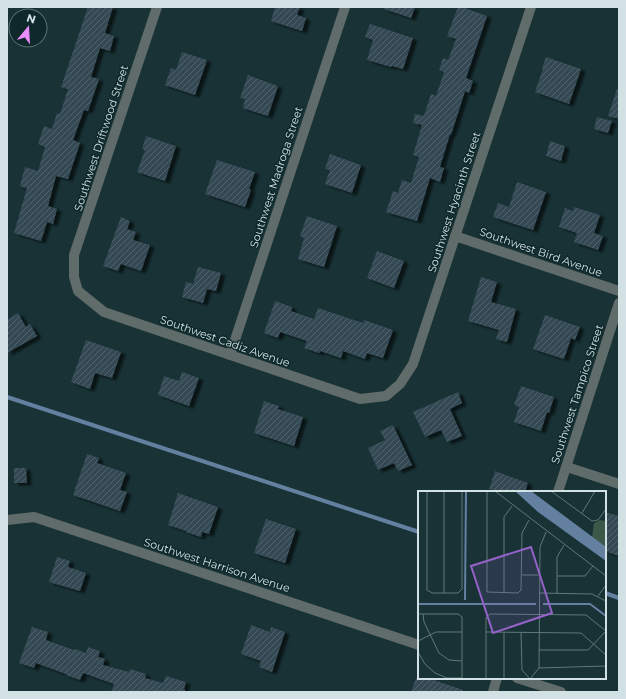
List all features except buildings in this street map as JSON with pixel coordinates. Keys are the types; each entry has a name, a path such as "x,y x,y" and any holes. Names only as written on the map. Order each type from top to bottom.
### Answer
{"street":[{"name":"Southwest Driftwood Street","path":"74,277 74,255 157,7"},
{"name":"Southwest Madroga Street","path":"230,355 346,7"},
{"name":"Southwest Hyacinth Street","path":"386,396 400,384 413,364 531,7"},
{"name":"Southwest Bird Avenue","path":"455,236 619,291"},
{"name":"Southwest Cadiz Avenue","path":"74,277 78,291 104,312 360,399 386,396"},
{"name":"Southwest Tampico Street","path":"558,491 619,303"},
{"path":"567,467 619,484"},
{"name":"Southwest Harrison Avenue","path":"7,520 34,517 418,645"},
{"path":"493,692 497,679"},
{"path":"520,679 560,692"}],"waterway":[{"path":"7,397 418,532"},
{"path":"606,593 619,598"}]}
